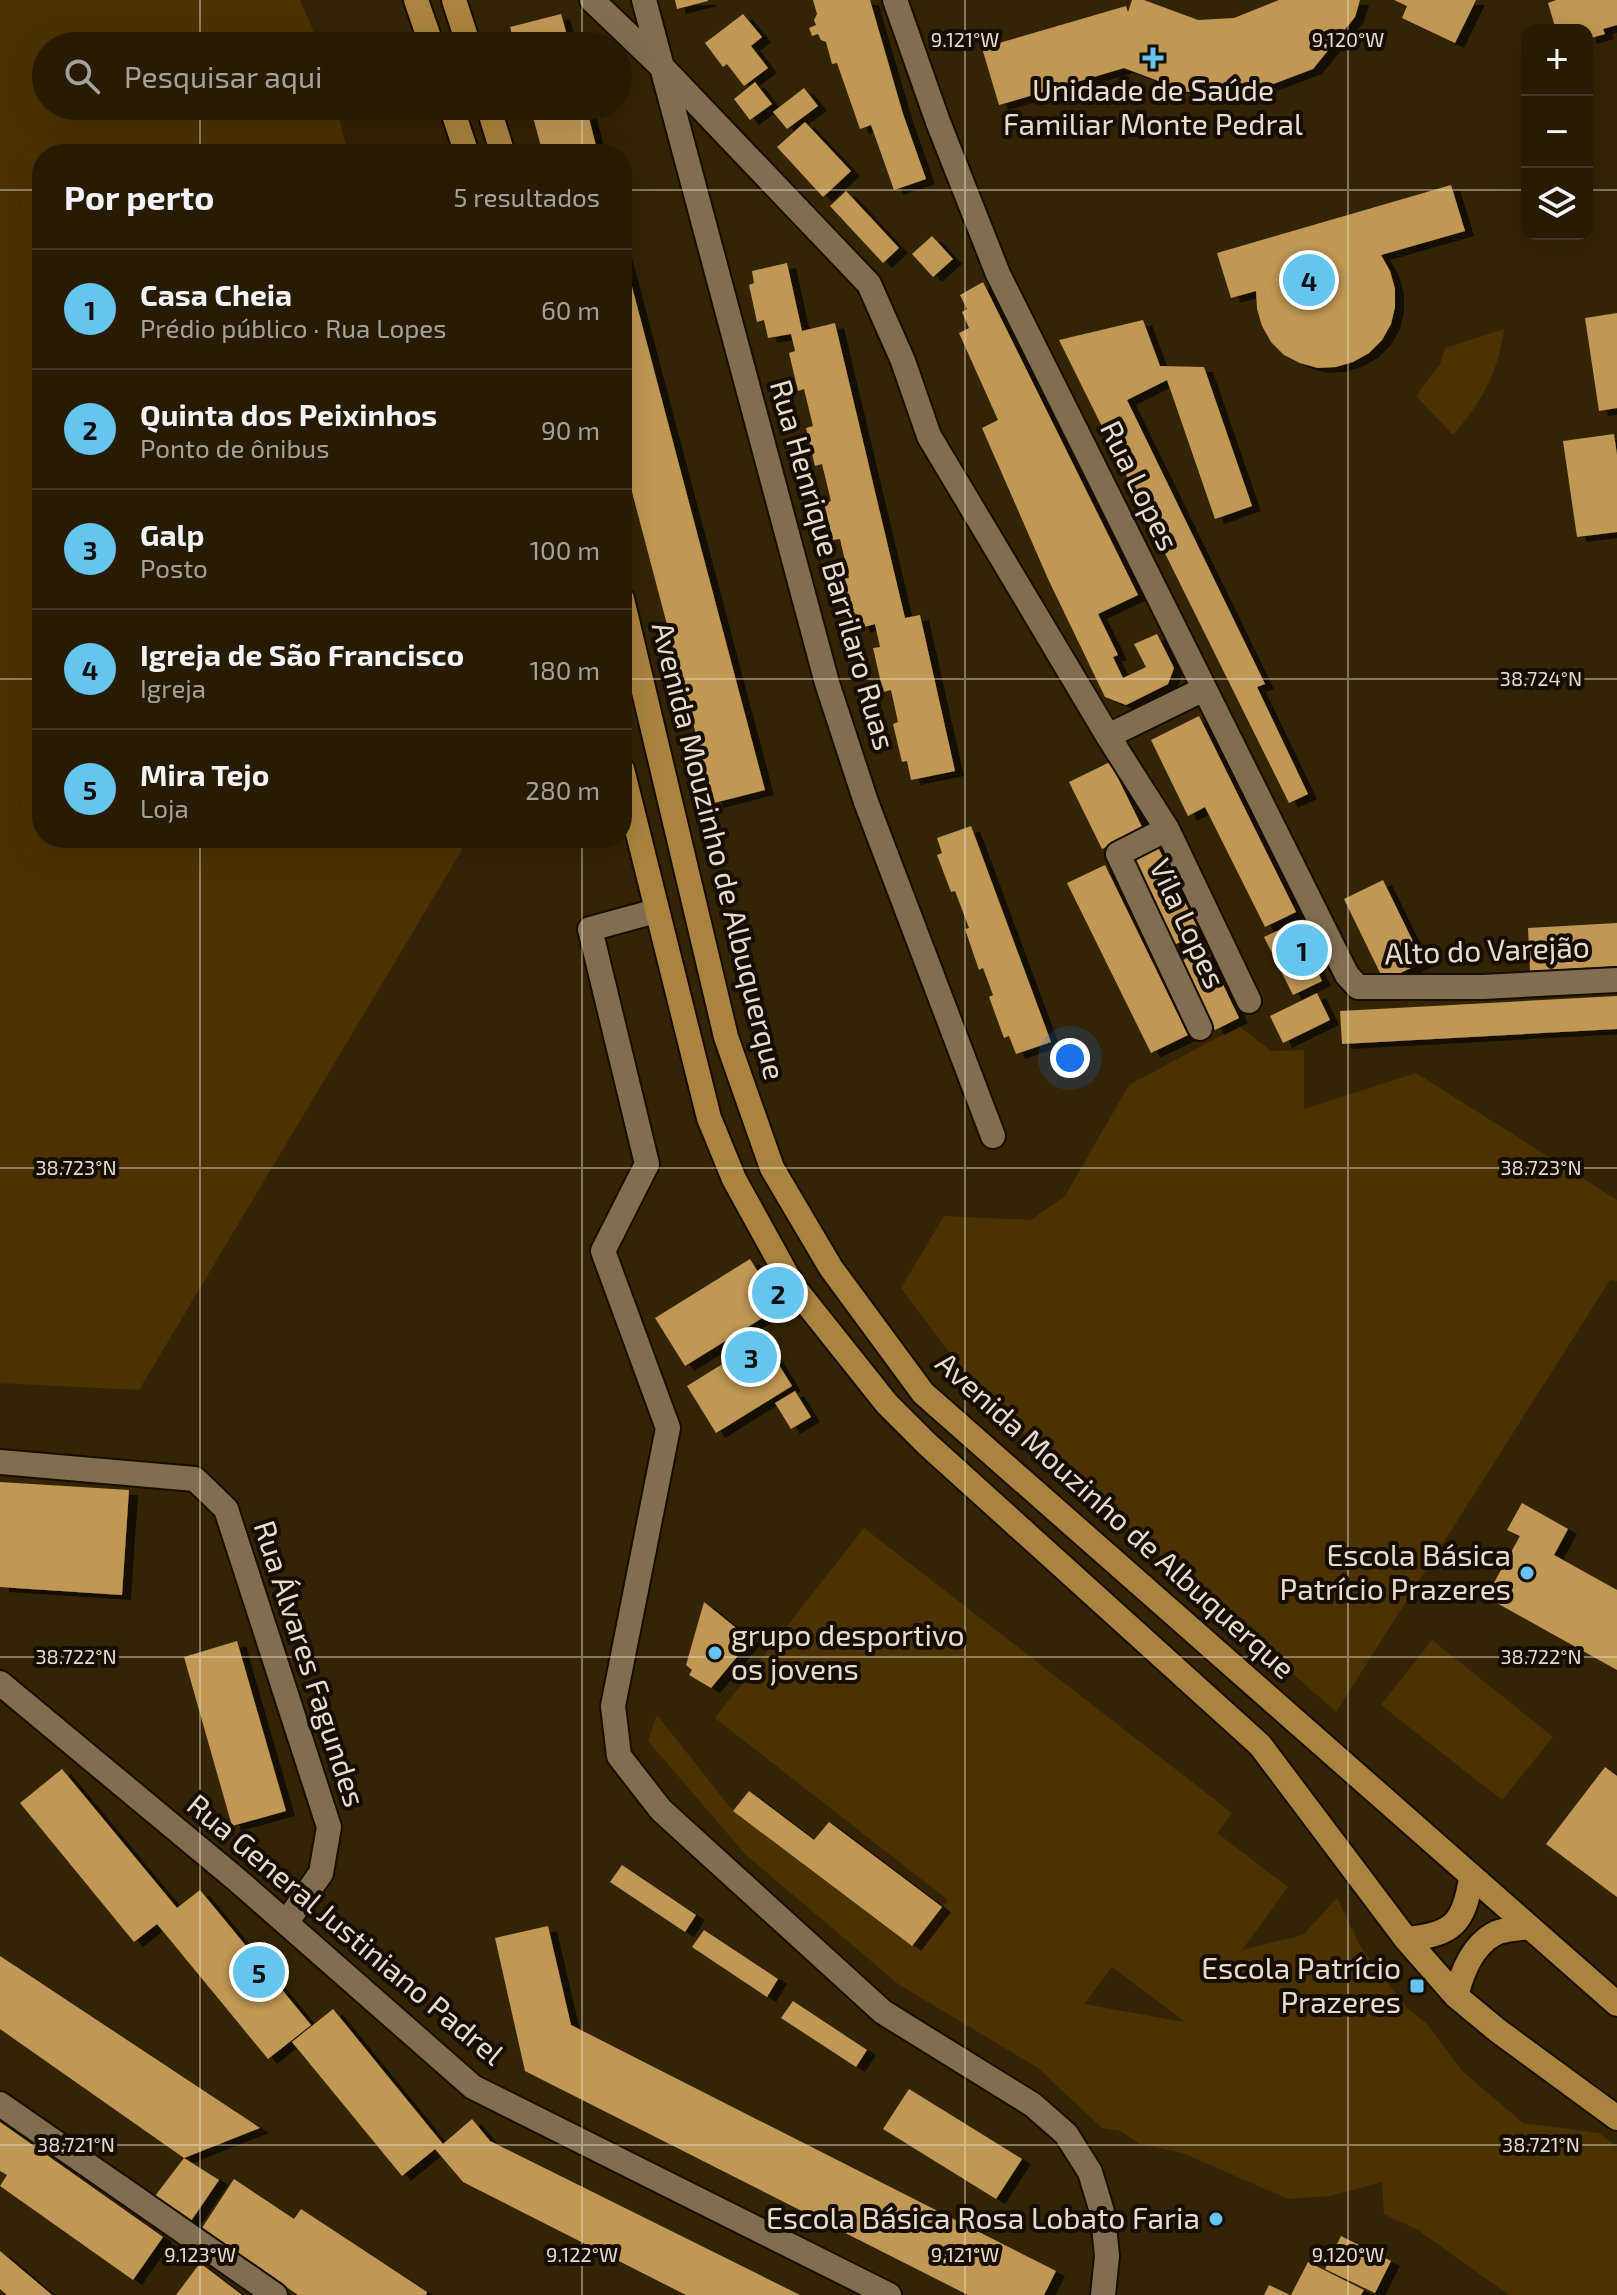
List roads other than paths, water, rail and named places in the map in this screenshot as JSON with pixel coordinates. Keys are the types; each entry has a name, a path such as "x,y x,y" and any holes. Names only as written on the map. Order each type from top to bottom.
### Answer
{"main road":[{"path":"416,0 427,32"},
{"path":"454,0 464,32"},
{"path":"456,120 464,144"},
{"path":"492,120 500,144"},
{"name":"Avenida Mouzinho de Albuquerque","path":"632,641 726,1037 772,1168 831,1268 923,1393 1617,2004"},
{"path":"632,811 709,1118 734,1179 793,1286 887,1404 927,1444 1260,1745 1406,1939 1456,1996 1617,2118"},
{"path":"1406,1939 1431,1937 1454,1926 1467,1905 1471,1878"},
{"path":"1456,1996 1462,1973 1476,1950 1496,1933 1528,1927"}],"street":[{"name":"Vila Lopes","path":"592,0 625,32"},
{"name":"Rua Henrique Barrilaro Ruas","path":"644,0 827,683 866,802 993,1136"},
{"name":"Rua Lopes","path":"900,1 938,122 998,274 1338,960 1358,987"},
{"name":"Vila Lopes","path":"632,38 869,284 903,361 929,436 1167,829 1249,1001"},
{"path":"1108,736 1204,689"},
{"name":"Vila Lopes","path":"1167,829 1118,854 1200,1028"},
{"path":"656,911 590,929 647,1164 603,1251 668,1428 613,1706 619,1756 661,1810 883,2012 1033,2105 1066,2134 1090,2172 1103,2215 1107,2256 1103,2295"},
{"name":"Alto do Varejão","path":"1358,987 1483,987 1617,980"},
{"name":"Rua Álvares Fagundes","path":"0,1462 195,1479 226,1509 329,1827 321,1873 286,1923"},
{"name":"Rua General Justiniano Padrel","path":"0,1683 15,1692 286,1923 473,2087 889,2295"},
{"path":"0,2104 275,2295"}],"place":[{"name":"Unidade de Saúde Familiar Monte Pedral","path":"1153,58"},
{"name":"Igreja de São Francisco","path":"1309,280"},
{"name":"Casa Cheia","path":"1302,950"},
{"name":"Quinta dos Peixinhos","path":"778,1293"},
{"name":"Galp","path":"751,1357"},
{"name":"Escola Básica Patrício Prazeres","path":"1527,1573"},
{"name":"grupo desportivo os jovens","path":"715,1653"},
{"name":"Mira Tejo","path":"259,1972"},
{"name":"Escola Patrício Prazeres","path":"1417,1986"},
{"name":"Escola Básica Rosa Lobato Faria","path":"1216,2219"}]}
